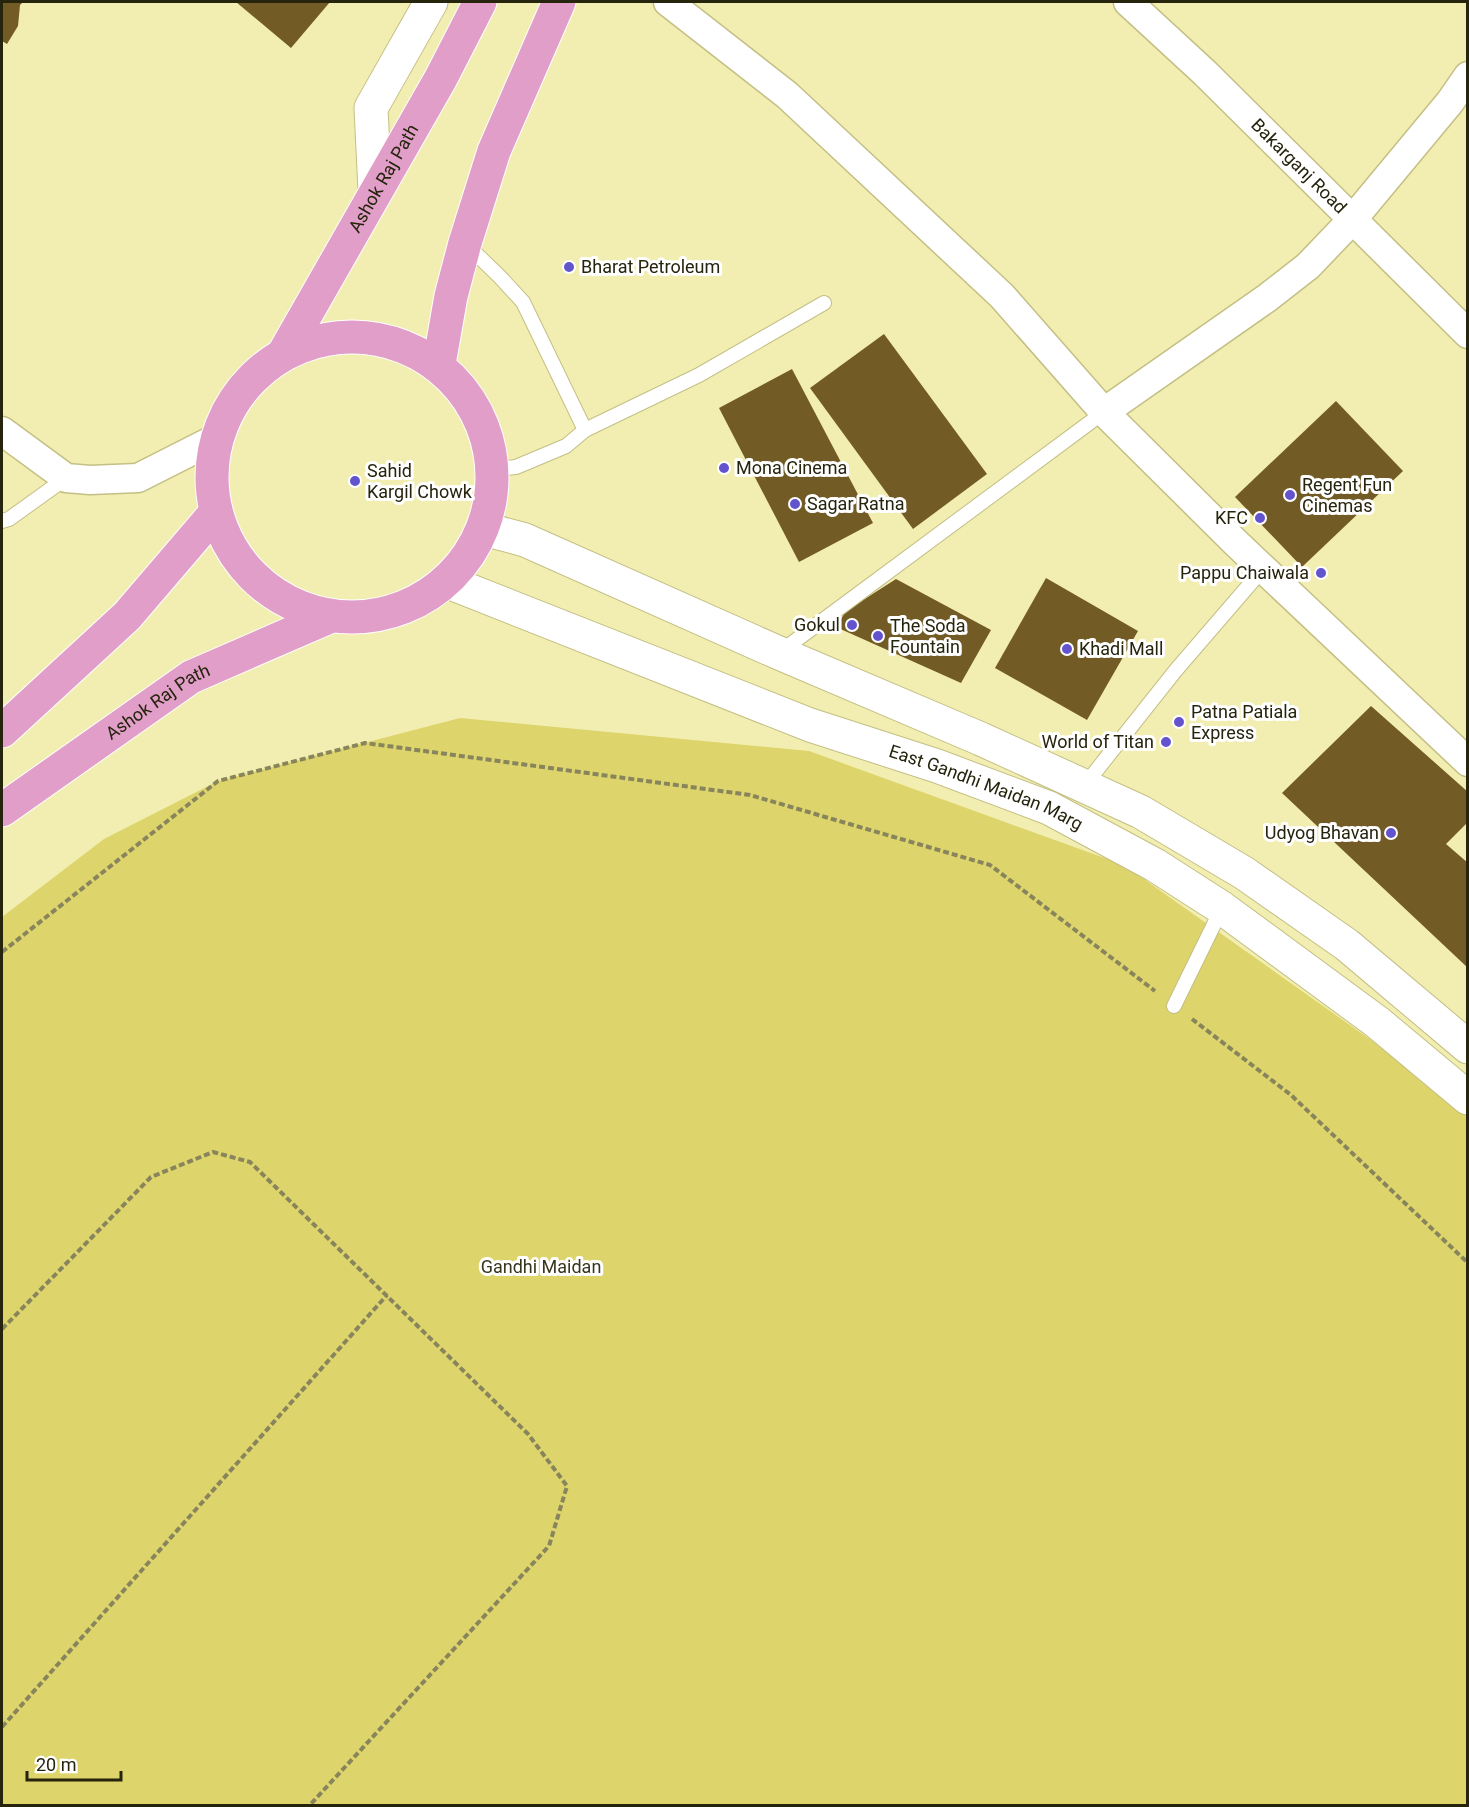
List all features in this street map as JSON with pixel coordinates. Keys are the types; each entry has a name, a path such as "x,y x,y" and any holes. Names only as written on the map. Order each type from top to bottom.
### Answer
{"main road":[{"path":"375,191 371,108 431,2"},
{"name":"Ashok Raj Path","path":"284,353 441,78 480,2"},
{"path":"439,364 451,296 494,151 559,2"},
{"path":"336,336 390,339 439,364 478,410 494,469 484,529 448,582 392,613 329,617 278,598 238,561 216,512 211,475 217,438 242,389 284,353 336,336"},
{"path":"2,731 127,616 216,512"},
{"path":"484,529 525,540 778,653 981,739 1141,812 1244,873 1347,945 1467,1047"},
{"name":"East Gandhi Maidan Marg","path":"448,582 810,725 937,766 1049,808 1155,865 1222,909 1377,1022 1467,1098"},
{"name":"Ashok Raj Path","path":"2,810 191,676 329,617"}],"street":[{"path":"668,2 787,95 994,288 1104,412 1263,569 1467,762"},
{"name":"Bakarganj Road","path":"1128,2 1205,73 1467,334"},
{"path":"1104,412 1267,298 1308,266 1352,220 1450,102 1467,76"},
{"path":"2,431 66,478 90,480 138,477 217,438"}],"lane":[{"path":"465,243 523,302 585,430"},
{"path":"494,469 516,467 566,446 585,430 699,375 824,303"},
{"path":"778,653 1104,412"},
{"path":"2,520 9,519 66,478"},
{"path":"1084,786 1176,670 1263,569"},
{"path":"1174,1006 1222,909"}],"path":[{"path":"2,952 218,781 364,743 750,795 990,865 1291,1095 1467,1263"},
{"path":"2,1329 151,1177 213,1152 250,1162 528,1434 567,1486 549,1546 309,1806"},
{"path":"2,1726 387,1295"}],"green space":[{"name":"Gandhi Maidan","path":"460,718 809,751 1124,865 1467,1108 1467,1805 2,1806 2,917 104,839 218,781"}],"building":[{"path":"2,2 23,2 20,5 18,26 7,44 2,41"},
{"path":"236,2 330,2 291,48"},
{"path":"884,334 987,474 913,529 810,388"},
{"path":"792,369 873,523 799,562 719,408"},
{"path":"1336,401 1403,471 1302,567 1235,497"},
{"name":"Khadi Mall","path":"1046,578 1138,631 1087,720 995,668"},
{"path":"896,579 991,630 961,683 836,627 846,611"},
{"name":"Udyog Bhavan","path":"1371,706 1468,792 1468,822 1446,844 1468,863 1468,968 1282,793"}],"place":[{"name":"Bharat Petroleum","path":"569,267"},
{"name":"Mona Cinema","path":"724,468"},
{"name":"Sahid Kargil Chowk","path":"355,481"},
{"name":"Regent Fun Cinemas","path":"1290,495"},
{"name":"Sagar Ratna","path":"795,504"},
{"name":"KFC","path":"1260,518"},
{"name":"Pappu Chaiwala","path":"1321,573"},
{"name":"Gokul","path":"852,625"},
{"name":"The Soda Fountain","path":"878,636"},
{"name":"Khadi Mall","path":"1067,649"},
{"name":"Patna Patiala Express","path":"1179,722"},
{"name":"World of Titan","path":"1166,742"},
{"name":"Udyog Bhavan","path":"1391,833"}]}
